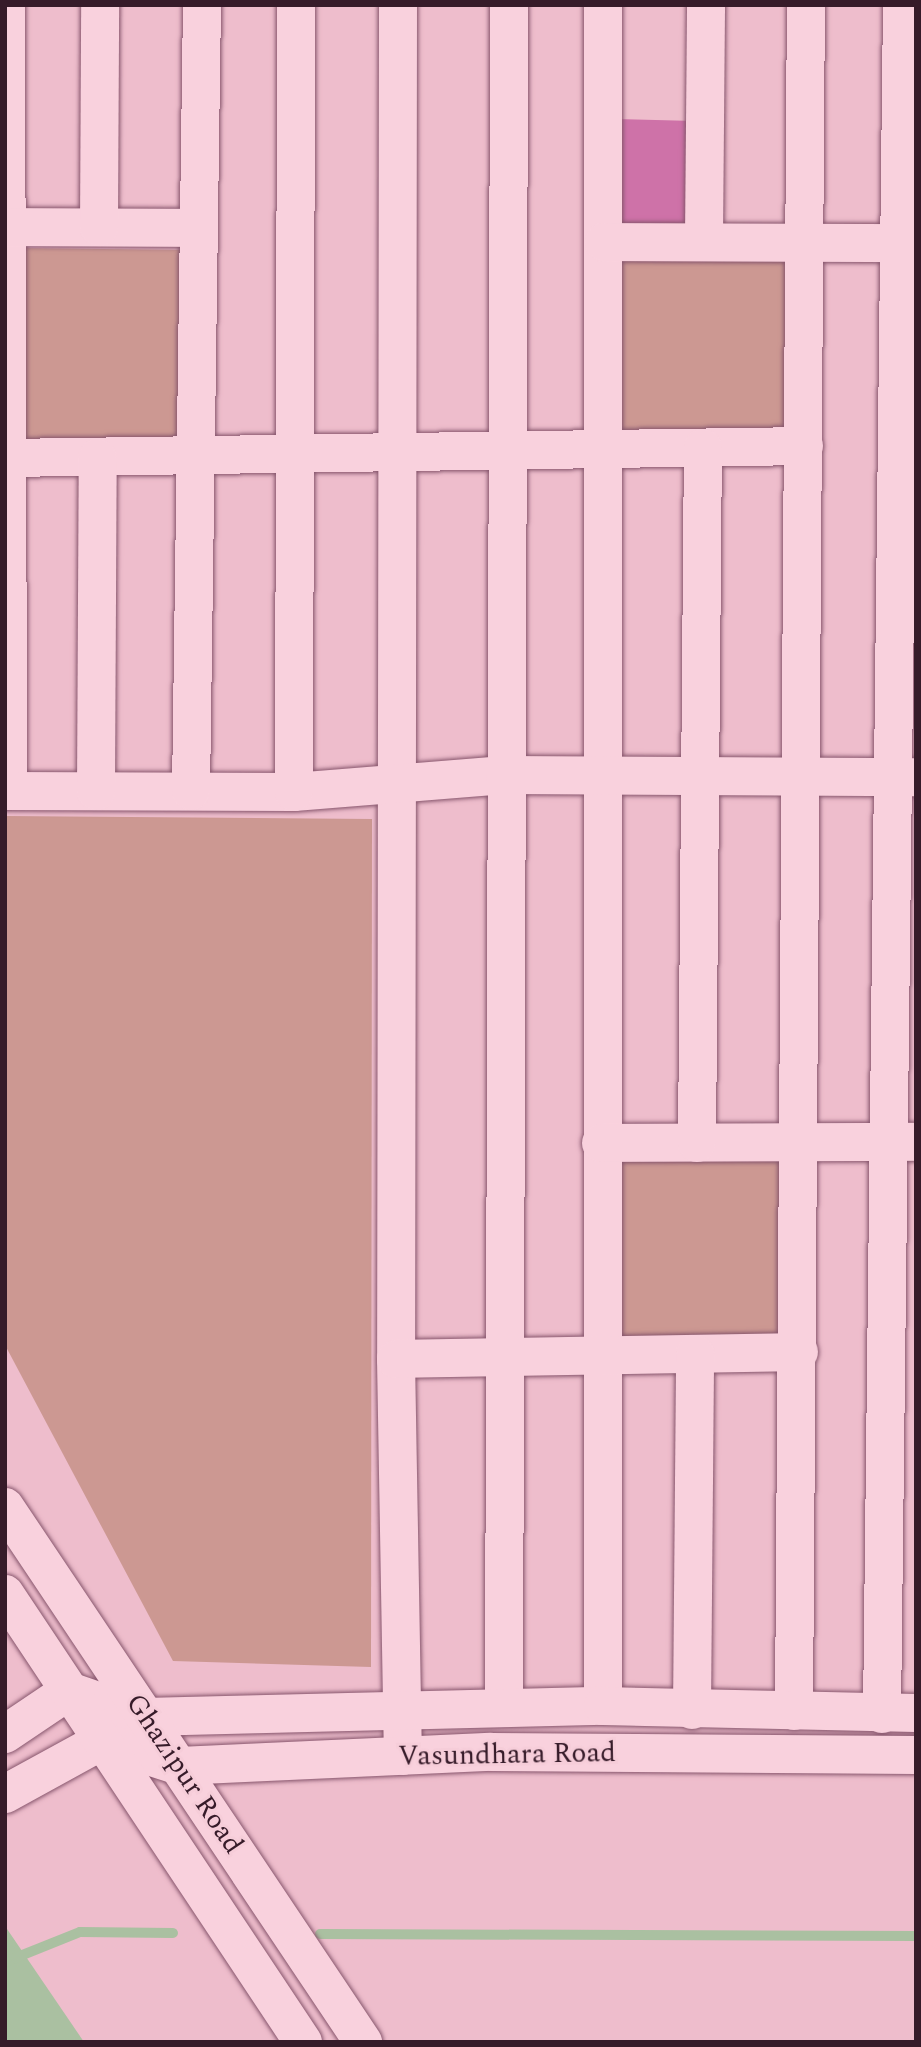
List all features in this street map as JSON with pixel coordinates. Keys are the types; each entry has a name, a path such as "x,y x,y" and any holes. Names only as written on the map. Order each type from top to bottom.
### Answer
{"street":[{"path":"6,5 6,791 294,792 505,775 601,779 700,775 802,779 905,777"},
{"path":"99,227 100,5"},
{"path":"191,791 202,5"},
{"path":"294,792 296,5"},
{"path":"398,5 396,1359 403,1756"},
{"path":"504,1708 509,5"},
{"path":"603,5 600,1356 603,1706"},
{"path":"704,239 706,5"},
{"path":"794,1711 799,1352 806,5"},
{"path":"899,1713 908,242 902,5"},
{"path":"6,227 199,228"},
{"path":"604,242 704,239 908,242"},
{"path":"7,458 397,456 804,446"},
{"path":"697,1143 703,449"},
{"path":"96,791 98,458"},
{"path":"601,1143 904,1142"},
{"path":"396,1359 799,1352"},
{"path":"692,1710 695,1354"},
{"name":"Ghazipur Road","path":"5,1507 363,2042"},
{"name":"Ghazipur Road","path":"5,1594 303,2042"},
{"path":"5,1734 69,1691 144,1717"},
{"name":"Vasundhara Road","path":"144,1717 603,1706 899,1713"},
{"path":"5,1794 102,1741"},
{"name":"Vasundhara Road","path":"102,1741 179,1766 403,1756 916,1755"}],"shaded area":[{"path":"620,241 798,244 797,444 618,446"},
{"path":"14,248 192,250 191,451 12,452"},
{"path":"5,816 372,819 371,1667 173,1661 5,1345"},
{"path":"610,1147 788,1149 787,1350 607,1351"},
{"path":"5,1926 84,2042 5,2042"}],"building":[{"path":"616,119 695,121 692,226 612,223"}],"waterway":[{"path":"5,1962 80,1932 173,1933"},
{"path":"320,1934 916,1936"}]}
